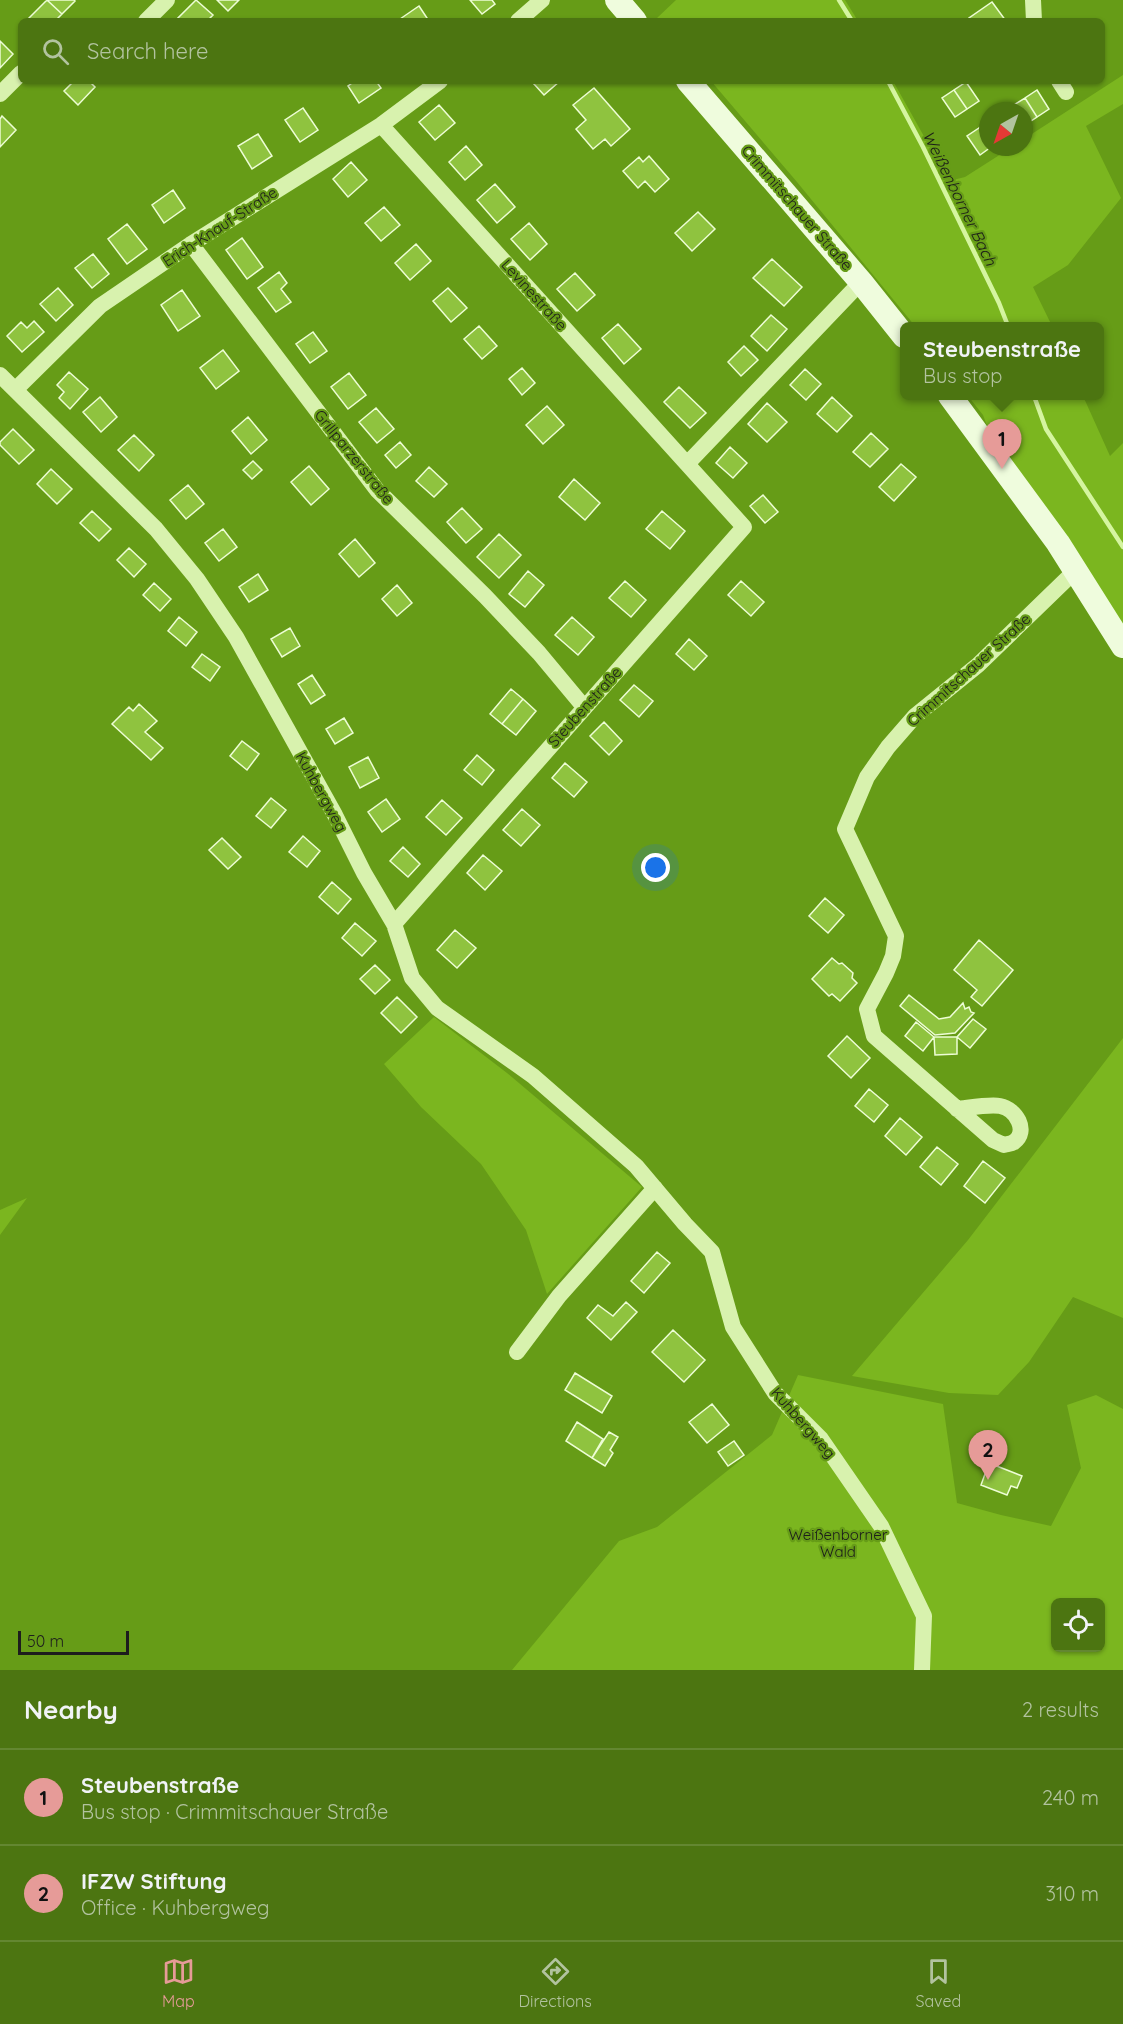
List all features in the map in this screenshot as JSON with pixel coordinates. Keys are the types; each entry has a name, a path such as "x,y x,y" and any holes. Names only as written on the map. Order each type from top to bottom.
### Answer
{"main road":[{"path":"617,0 632,18"},
{"name":"Crimmitschauer Straße","path":"691,84 861,282 900,331"},
{"path":"953,400 1058,543 1123,645"}],"street":[{"path":"149,18 167,0"},
{"path":"521,18 542,0"},
{"path":"1033,0 1034,18"},
{"path":"0,94 18,77"},
{"name":"Erich-Knauf-Straße","path":"15,390 100,306 191,244 381,125 436,84"},
{"name":"Levinestraße","path":"381,125 687,464"},
{"name":"Grillparzerstraße","path":"191,244 377,490 485,596 539,653 584,707"},
{"path":"687,464 861,282"},
{"name":"Kuhbergweg","path":"0,375 156,529 197,579 236,637 394,924 412,978 437,1008 533,1076 636,1166 712,1252 733,1327 775,1393 821,1439 881,1526 924,1616 922,1670"},
{"name":"Steubenstraße","path":"394,924 744,527 687,464"},
{"name":"Crimmitschauer Straße","path":"957,1109 874,1036 867,1009 893,956 896,936 845,829 867,777 888,747 915,716 978,665 1075,571"},
{"path":"517,1352 559,1296 655,1188"}],"green space":[{"path":"676,0 845,0 856,18 657,18"},
{"path":"1123,75 1123,104 1086,126 1121,198 1068,265 1033,287 1050,322 912,322 714,84 895,84 949,181 965,177 998,156 1033,156 1033,133"},
{"path":"971,400 1085,400 1110,456 1123,443 1123,646 994,444 983,415"},
{"path":"434,1017 507,1073 642,1187 547,1294 526,1230 481,1164 421,1107 384,1064"},
{"path":"1123,1038 1123,1318 1073,1297 1029,1362 998,1395 949,1393 852,1376 968,1240"},
{"path":"27,1198 0,1235 0,1210"},
{"name":"Weißenborner Wald","path":"798,1375 943,1404 957,1503 1051,1526 1081,1468 1067,1405 1096,1395 1123,1409 1123,1670 512,1670 619,1541 657,1527 772,1435"}],"building":[{"path":"47,0 74,0 75,1 62,14"},
{"path":"47,0 62,14 58,18 29,18"},
{"path":"196,0 213,15 210,18 178,18"},
{"path":"217,0 239,0 228,11"},
{"path":"470,0 492,0 495,4 482,14"},
{"path":"992,2 1004,18 969,18"},
{"path":"419,6 427,18 401,18"},
{"path":"0,41 13,54 0,68"},
{"path":"71,84 92,84 95,87 78,105 64,91"},
{"path":"351,84 378,84 381,88 359,103 348,86"},
{"path":"534,84 557,84 544,95"},
{"path":"967,84 979,101 967,109 954,90"},
{"path":"594,88 630,129 611,146 605,139 593,149 576,129 586,120 573,105"},
{"path":"954,90 967,109 955,117 942,98"},
{"path":"1037,90 1049,109 1037,117 1033,111 1033,102 1028,102 1025,98"},
{"path":"439,105 455,123 435,140 419,122"},
{"path":"303,108 318,130 300,142 285,120"},
{"path":"2,116 16,130 0,147 0,119"},
{"path":"979,128 979,154 967,136"},
{"path":"258,134 272,156 252,169 238,146"},
{"path":"466,146 482,165 465,180 449,162"},
{"path":"649,156 669,179 655,192 645,181 638,188 623,171 639,157 643,162"},
{"path":"351,162 367,180 348,197 333,179"},
{"path":"495,184 515,207 497,223 477,200"},
{"path":"173,190 185,208 164,223 152,205"},
{"path":"384,207 400,225 381,241 365,223"},
{"path":"698,212 715,229 692,251 675,233"},
{"path":"529,223 547,244 530,260 511,239"},
{"path":"127,224 147,249 127,264 108,239"},
{"path":"242,238 263,267 247,279 226,250"},
{"path":"416,244 431,261 410,280 395,263"},
{"path":"93,254 109,274 92,288 75,268"},
{"path":"772,259 802,287 784,306 753,278"},
{"path":"279,272 287,283 281,289 291,302 276,312 258,288"},
{"path":"575,273 595,295 577,311 557,289"},
{"path":"58,288 73,305 56,321 40,304"},
{"path":"448,288 467,308 451,322 433,301"},
{"path":"182,290 200,316 178,331 161,305"},
{"path":"771,315 787,329 767,351 751,336"},
{"path":"34,321 44,332 22,352 7,336 21,322 27,328"},
{"path":"618,324 641,349 624,364 602,338"},
{"path":"479,326 497,346 482,359 464,339"},
{"path":"313,332 327,351 310,363 296,344"},
{"path":"744,346 758,360 741,376 728,362"},
{"path":"223,350 239,371 216,389 200,368"},
{"path":"522,368 535,383 522,395 509,379"},
{"path":"805,369 821,384 806,400 790,385"},
{"path":"69,372 88,389 70,409 59,398 64,392 57,385"},
{"path":"349,373 366,395 348,409 331,387"},
{"path":"679,387 706,413 690,428 664,402"},
{"path":"100,397 117,417 101,432 83,412"},
{"path":"832,397 852,416 837,432 817,414"},
{"path":"767,403 787,422 767,442 748,424"},
{"path":"547,406 564,425 543,444 526,425"},
{"path":"376,408 394,429 377,443 359,422"},
{"path":"248,417 267,440 251,454 232,431"},
{"path":"13,429 34,450 19,464 0,445 0,442"},
{"path":"871,433 888,449 870,467 853,452"},
{"path":"134,435 154,455 139,471 118,450"},
{"path":"400,442 411,455 396,468 385,455"},
{"path":"730,447 747,463 733,478 716,463"},
{"path":"253,461 262,470 252,479 243,470"},
{"path":"901,464 916,477 894,501 879,487"},
{"path":"309,466 329,489 311,505 291,482"},
{"path":"429,467 447,484 434,497 416,481"},
{"path":"51,469 72,489 57,504 37,484"},
{"path":"574,479 600,503 585,520 559,497"},
{"path":"188,485 204,504 186,519 170,500"},
{"path":"763,495 778,512 765,523 750,506"},
{"path":"462,508 482,529 466,543 447,522"},
{"path":"92,511 111,529 99,541 80,523"},
{"path":"662,511 685,531 670,549 646,529"},
{"path":"223,529 237,547 219,561 205,543"},
{"path":"499,534 521,555 499,578 477,557"},
{"path":"355,539 375,563 359,577 339,554"},
{"path":"129,548 146,564 134,577 117,560"},
{"path":"528,571 544,585 525,607 509,594"},
{"path":"258,574 268,590 249,602 239,587"},
{"path":"625,581 646,600 631,617 609,598"},
{"path":"741,581 764,602 751,616 728,595"},
{"path":"154,583 171,599 160,611 143,595"},
{"path":"397,585 412,603 397,616 382,599"},
{"path":"179,617 197,632 186,646 168,631"},
{"path":"572,617 594,637 578,655 555,635"},
{"path":"290,628 300,646 282,657 271,639"},
{"path":"689,639 707,656 694,670 676,654"},
{"path":"202,654 220,667 210,681 192,667"},
{"path":"312,675 325,695 311,704 298,684"},
{"path":"634,685 653,701 639,717 620,700"},
{"path":"511,689 523,699 502,724 490,714"},
{"path":"523,699 536,711 516,735 502,724"},
{"path":"139,704 157,721 145,732 163,748 151,760 112,724 129,707 133,711"},
{"path":"344,718 353,733 335,744 326,729"},
{"path":"604,722 622,741 609,755 590,736"},
{"path":"242,741 259,754 247,770 230,756"},
{"path":"477,755 494,770 482,785 464,770"},
{"path":"368,757 379,778 360,788 349,767"},
{"path":"565,763 587,782 574,797 552,778"},
{"path":"271,798 286,810 271,828 256,816"},
{"path":"386,799 400,819 382,832 368,812"},
{"path":"442,800 462,818 446,835 426,817"},
{"path":"522,809 540,825 521,846 503,830"},
{"path":"303,836 320,851 307,867 289,852"},
{"path":"222,838 241,857 228,869 209,850"},
{"path":"403,847 420,864 408,877 390,861"},
{"path":"483,855 502,871 485,890 467,873"},
{"path":"332,882 351,899 338,914 319,897"},
{"path":"825,898 844,915 828,933 809,916"},
{"path":"355,923 376,941 362,956 342,938"},
{"path":"455,930 476,948 457,968 437,950"},
{"path":"979,940 1013,970 982,1006 971,997 977,990 954,970"},
{"path":"832,958 853,973 852,978 857,983 840,1001 832,994 829,996 812,979"},
{"path":"375,965 390,980 375,994 360,979"},
{"path":"909,995 939,1019 950,1017 963,1003 965,1009 969,1007 974,1013 955,1033 935,1035 900,1006"},
{"path":"397,997 417,1017 401,1033 381,1013"},
{"path":"973,1019 986,1029 970,1048 957,1037"},
{"path":"916,1022 934,1037 923,1051 905,1036"},
{"path":"847,1036 870,1058 851,1078 828,1056"},
{"path":"934,1037 957,1037 957,1054 935,1055"},
{"path":"869,1089 888,1105 874,1122 855,1106"},
{"path":"900,1118 922,1137 906,1155 885,1136"},
{"path":"937,1147 958,1164 941,1185 920,1167"},
{"path":"983,1161 1005,1178 985,1203 964,1186"},
{"path":"657,1252 670,1263 644,1293 631,1281"},
{"path":"626,1302 637,1312 611,1340 587,1318 598,1305 613,1316"},
{"path":"673,1330 705,1360 684,1382 652,1352"},
{"path":"575,1373 612,1396 602,1413 565,1390"},
{"path":"712,1404 729,1425 707,1443 689,1422"},
{"path":"577,1422 603,1439 592,1458 566,1441"},
{"path":"609,1432 618,1437 610,1450 613,1453 605,1466 592,1458"},
{"path":"734,1441 744,1455 728,1466 718,1452"},
{"path":"989,1463 1022,1476 1017,1488 1011,1486 1007,1495 981,1485"}],"waterway":[{"name":"Weißenborner Bach","path":"839,0 850,18"},
{"name":"Weißenborner Bach","path":"890,84 923,147 1006,322"},
{"name":"Weißenborner Bach","path":"1035,400 1046,429 1123,547"}],"place":[{"name":"Steubenstraße","path":"1002,469"},
{"name":"IFZW Stiftung","path":"988,1480"}]}
